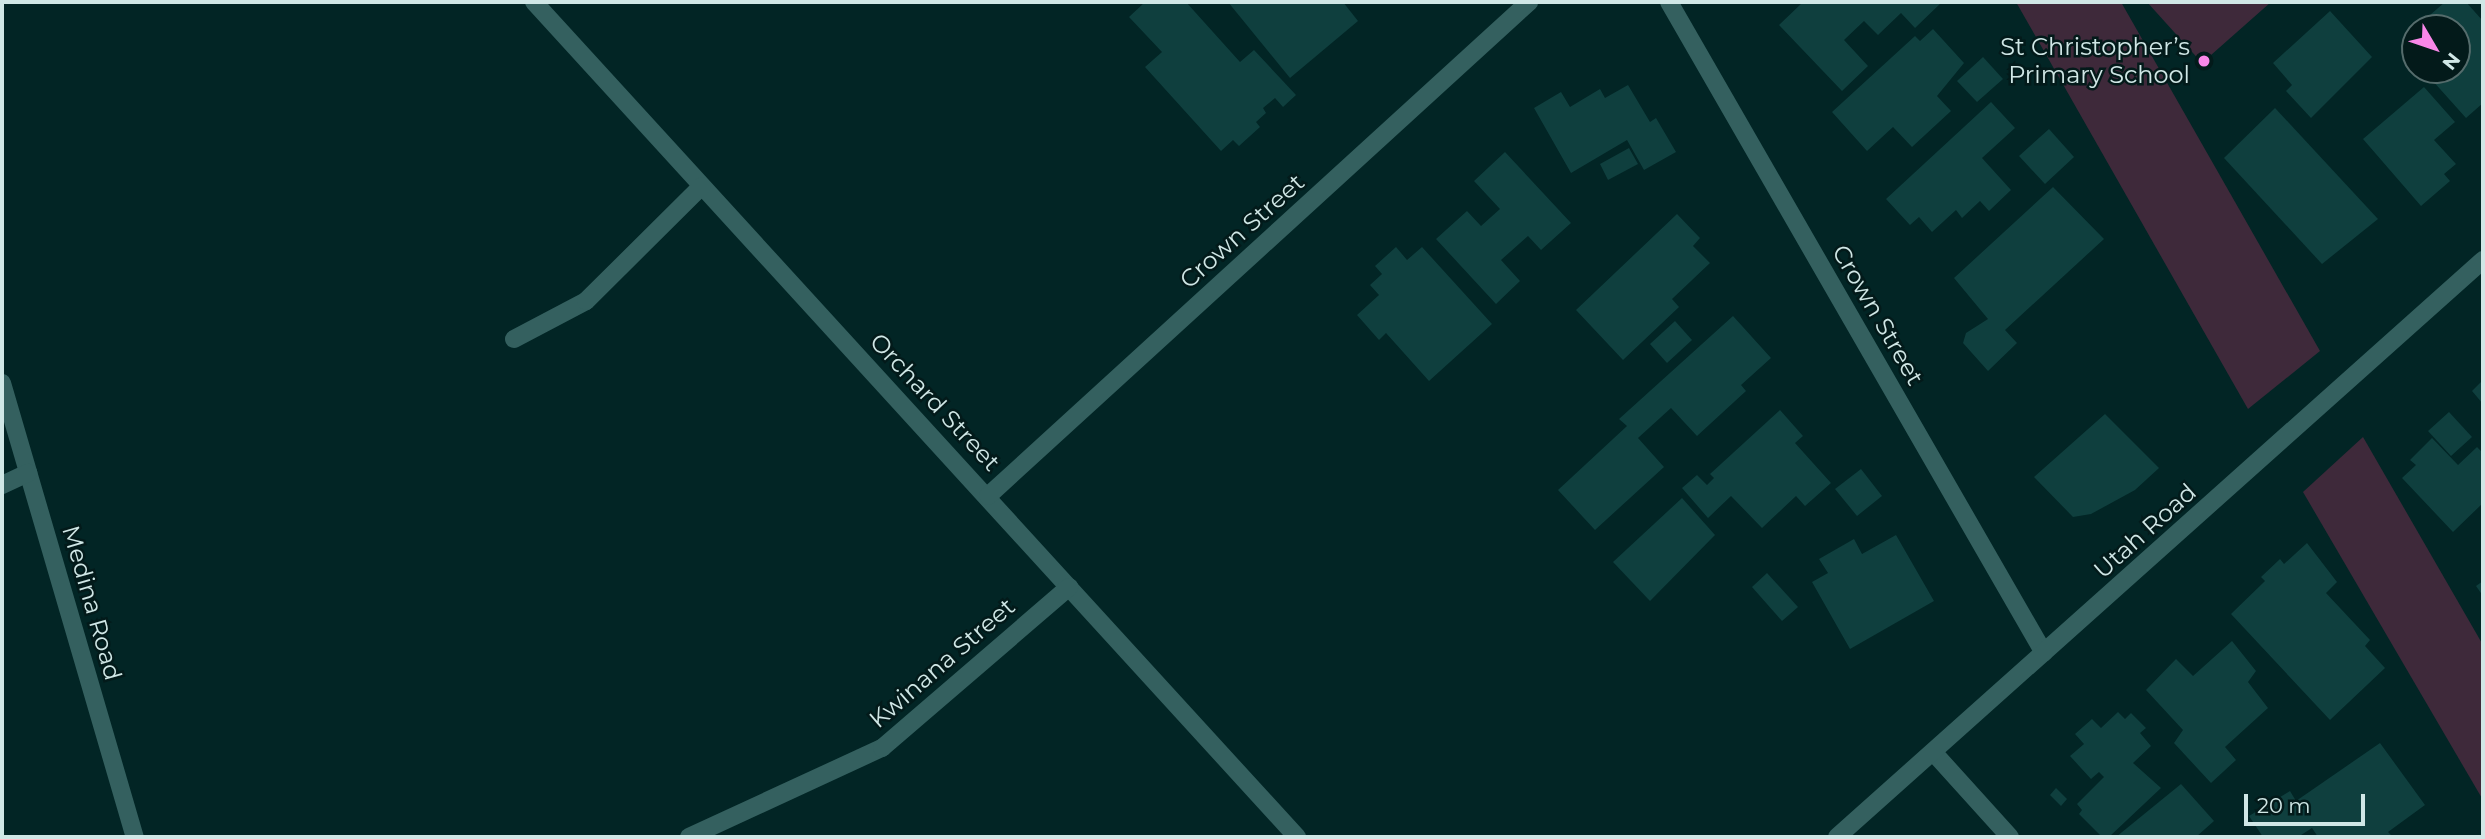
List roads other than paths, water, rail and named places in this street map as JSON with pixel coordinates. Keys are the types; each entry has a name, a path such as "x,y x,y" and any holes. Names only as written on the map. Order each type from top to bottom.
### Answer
{"street":[{"name":"Orchard Street","path":"534,2 1297,837"},
{"name":"Crown Street","path":"988,496 1529,2"},
{"name":"Crown Street","path":"1669,2 2044,653"},
{"path":"514,339 586,301 702,186"},
{"name":"Utah Road","path":"1837,837 2483,260"},
{"name":"Medina Road","path":"2,383 135,837"},
{"path":"2,485 28,473"},
{"name":"Kwinana Street","path":"689,837 882,748 1069,587"},
{"path":"1934,752 2010,837"}],"place":[{"name":"St Christopher’s Primary School","path":"2204,61"}]}
